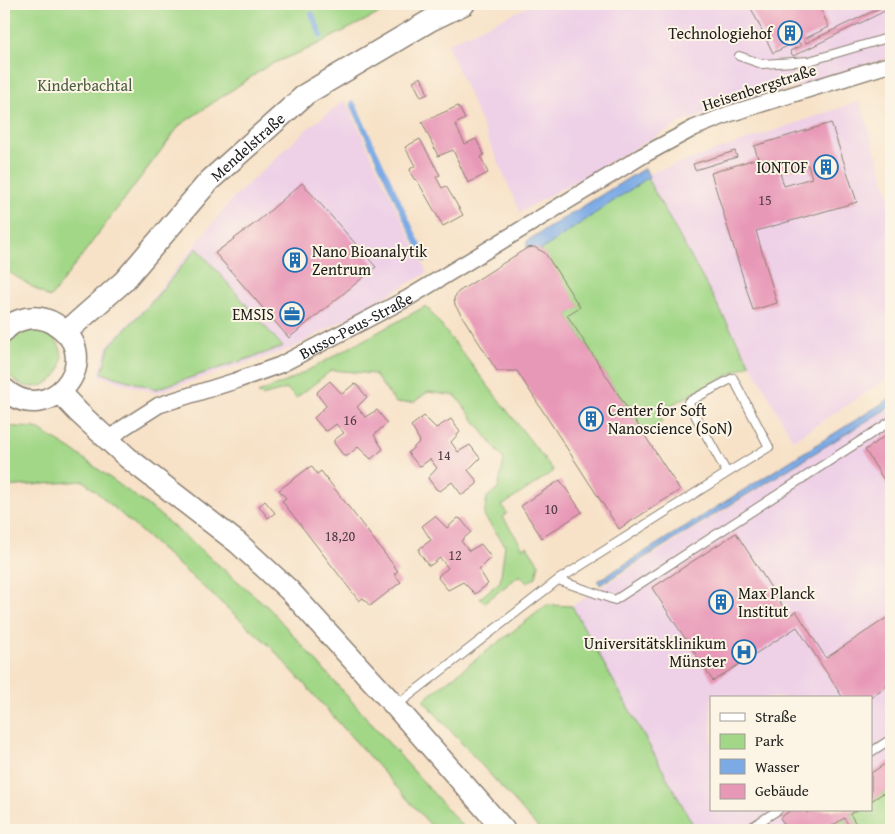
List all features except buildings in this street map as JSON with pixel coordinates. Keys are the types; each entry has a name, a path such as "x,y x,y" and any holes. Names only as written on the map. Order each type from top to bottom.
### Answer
{"main road":[{"name":"Mendelstraße","path":"66,332 124,281 209,181 306,94 431,20 464,4"},
{"path":"4,389 23,401 36,402 49,399 60,393 69,383 75,370 76,357 73,343 66,332 56,323 44,318 31,317 18,320 5,327"},
{"path":"60,393 145,471 238,543 289,590 395,706 504,830"}],"street":[{"name":"Heisenbergstraße","path":"642,156 694,128 729,114 891,64"},
{"name":"Busso-Peus-Straße","path":"109,440 123,428 159,405 228,384 280,364 408,298 642,156"}],"lane":[{"path":"739,56 762,64 809,61 891,37"},
{"path":"395,706 558,580 769,447 733,378 688,402 727,473"},
{"path":"558,580 615,600 891,421"},
{"path":"872,751 891,739"},
{"path":"747,830 775,812"}],"shaded area":[{"name":"Technologiehof","path":"533,4 891,4 891,57 682,122 520,212 447,44"},
{"path":"345,100 427,273 293,348 156,393 98,376 108,344 146,306 233,198 306,130"},
{"path":"860,101 891,200 891,377 793,440 645,175"},
{"name":"Universitätsklinikum Münster","path":"891,406 891,830 696,830 572,606"}],"green space":[{"name":"Kinderbachtal","path":"4,4 398,4 306,50 269,65 180,125 50,298 4,269"},
{"path":"647,178 750,364 658,412 663,422 643,433 567,315 579,307 541,250"},
{"path":"197,248 283,347 156,389 102,373 109,346 150,304"},
{"path":"426,306 554,471 502,506 507,513 503,517 523,548 527,546 539,564 536,577 527,583 520,575 484,603 480,598 500,582 505,545 484,516 487,497 498,489 504,460 456,396 428,392 414,402 396,403 374,374 332,370 296,398 287,389 262,396 258,393 290,380"},
{"path":"33,329 49,334 57,342 62,358 57,374 49,382 33,387 17,382 9,374 4,358 9,342 17,334"},
{"path":"4,426 36,428 72,450 154,510 269,608 466,830 435,830 270,646 84,481 4,487"},
{"path":"547,605 572,606 696,830 540,830 423,700"},
{"path":"891,788 891,830 860,830 850,814 854,812 872,812 872,800"},
{"path":"844,818 852,830 826,830"}],"water":[{"path":"645,168 649,177 541,250 527,248 527,241"},
{"path":"891,398 891,406 600,585 598,581"}],"waterway":[{"path":"312,14 321,36"},
{"path":"353,104 425,259"}],"place":[{"name":"Technologiehof","path":"790,33"},
{"name":"IONTOF","path":"826,167"},
{"name":"Nano Bioanalytik Zentrum","path":"295,260"},
{"name":"EMSIS","path":"292,314"},
{"name":"Center for Soft Nanoscience (SoN)","path":"591,419"},
{"name":"Max Planck Institut","path":"721,602"},
{"name":"Universitätsklinikum Münster","path":"744,652"}]}
